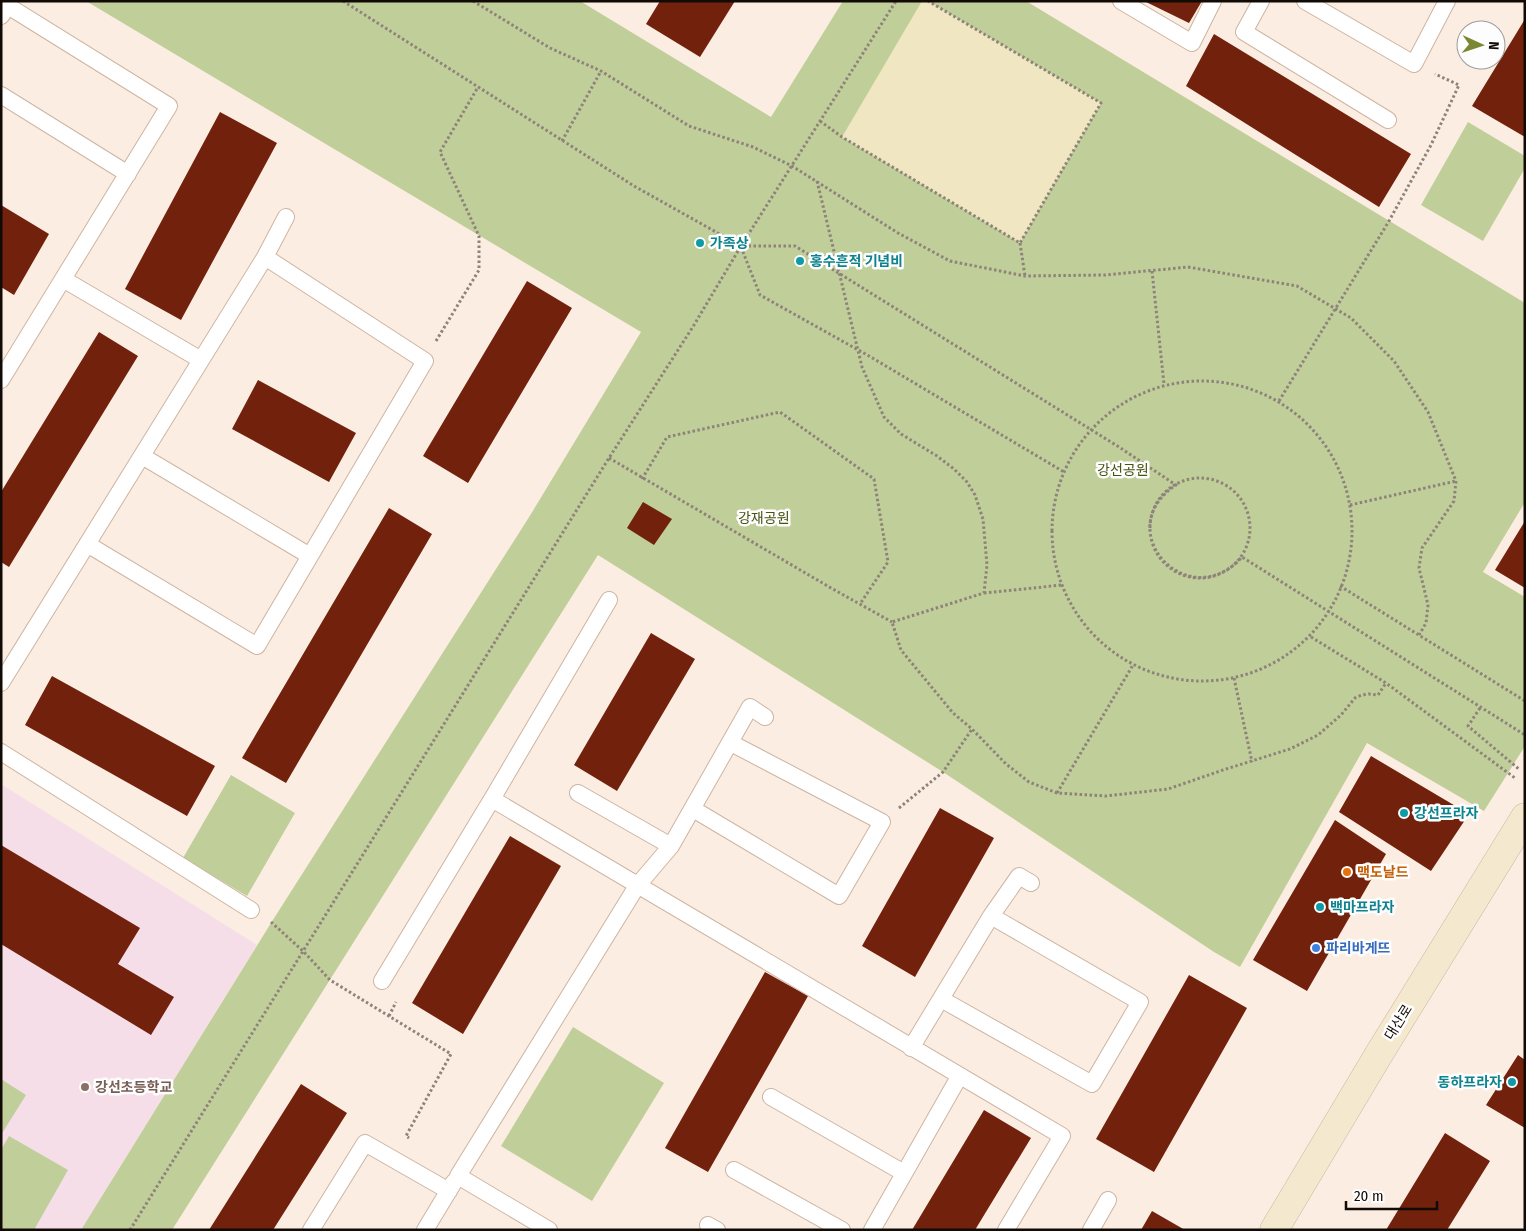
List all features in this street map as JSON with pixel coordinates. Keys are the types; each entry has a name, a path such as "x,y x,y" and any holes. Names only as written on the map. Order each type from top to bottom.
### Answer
{"main road":[{"name":"대산로","path":"1274,1230 1384,1045 1525,817"}],"lane":[{"path":"1122,1 1192,43 1214,1"},
{"path":"1261,1 1244,32 1388,120"},
{"path":"1305,1 1414,64 1447,1"},
{"path":"1,16 8,6 170,106 2,376"},
{"path":"1,95 128,174"},
{"path":"1,683 265,257 286,216"},
{"path":"87,544 257,646 425,361 265,257"},
{"path":"63,280 201,360"},
{"path":"142,456 310,556"},
{"path":"382,981 492,799 608,600"},
{"path":"425,1230 637,886 671,846 750,707 765,717"},
{"path":"692,809 839,896 882,822 730,743"},
{"path":"1,752 251,910"},
{"path":"578,793 671,846"},
{"path":"492,799 1062,1136 1006,1230"},
{"path":"911,1048 991,916 1019,876 1031,883"},
{"path":"941,998 1092,1084 1140,1002 991,916"},
{"path":"872,1230 959,1076"},
{"path":"771,1096 904,1173"},
{"path":"311,1230 365,1143 449,1191"},
{"path":"734,1170 842,1230"},
{"path":"458,1176 549,1230"},
{"path":"1091,1230 1108,1200"}],"path":[{"path":"343,1 634,186 741,246 795,246 1092,430 1176,485"},
{"path":"473,1 550,48 601,71 689,126 753,147 792,166 898,233 950,261 1025,276 1105,275 1188,267 1297,286 1351,318 1394,361 1428,412 1456,481 1454,501 1422,548 1419,568 1428,605 1426,623 1419,635"},
{"path":"130,1230 609,458 694,326 741,246 896,1"},
{"path":"928,1 1101,103 1020,243 1025,276"},
{"path":"1279,401 1336,310 1413,179 1459,85 1414,64"},
{"path":"562,141 601,71"},
{"path":"425,361 479,270 480,236 440,152 478,87"},
{"path":"820,121 842,137 1020,243"},
{"path":"816,180 862,367 884,417 901,434 938,456 954,469 975,495 983,518 986,565 984,593"},
{"path":"741,246 760,295 858,350 1064,472"},
{"path":"1152,270 1164,384"},
{"path":"1194,380 1224,381 1253,388 1279,401 1313,428 1337,464 1350,505 1352,538 1347,570 1328,612 1311,637 1293,651 1266,667 1234,678 1200,682 1166,677 1133,665 1103,644 1079,617 1062,585 1053,550 1051,525 1053,500 1064,472 1092,430 1120,403 1164,384 1194,380"},
{"path":"642,479 667,437 780,412 874,478 888,562 860,604"},
{"path":"609,458 642,479 892,622 901,650 953,713 972,729 993,752 1022,776 1039,787 1057,793 1106,796 1168,789 1226,768 1282,752 1314,738 1341,715 1355,698 1362,694 1378,695 1386,683"},
{"path":"1202,478 1219,482 1234,490 1245,504 1250,520 1250,537 1242,557 1234,566 1208,578 1194,578 1175,571 1163,561 1154,549 1150,537 1150,518 1152,512 1159,499 1176,485 1186,480 1202,478"},
{"path":"1350,505 1456,481"},
{"path":"1242,557 1344,623 1525,735"},
{"path":"892,622 984,593 1062,585"},
{"path":"1340,586 1525,701"},
{"path":"1311,637 1386,683 1515,778"},
{"path":"1057,793 1133,665"},
{"path":"1234,678 1252,762"},
{"path":"1480,708 1468,726 1520,770"},
{"path":"882,822 943,772 972,729"},
{"path":"251,910 271,923 303,951 330,980 451,1054 406,1136 414,1142"}],"shaded area":[{"name":"강선초등학교","path":"1,784 257,945 81,1230 1,1230"}],"green space":[{"name":"강선공원","path":"86,1 580,1 771,117 843,1 1026,1 1525,303 1525,502 1483,572 1525,597 1525,746 1484,811 1367,743 1240,967 1214,952 943,772 598,555 172,1230 81,1230 271,923 531,514 641,332"},
{"path":"1468,122 1525,156 1525,168 1483,241 1421,205"},
{"path":"231,775 295,813 247,896 183,858"},
{"path":"573,1027 664,1083 592,1201 501,1146"},
{"path":"1,1079 26,1095 1,1135"},
{"path":"9,1136 68,1170 34,1230 1,1230 1,1150"}],"sand":[{"path":"922,1 928,1 1101,103 1020,243 842,137"}],"building":[{"path":"660,1 735,1 700,57 646,24"},
{"path":"1144,1 1202,1 1189,23"},
{"path":"1525,19 1525,137 1472,106 1494,70 1506,70 1506,50"},
{"path":"1214,34 1411,154 1379,207 1186,86"},
{"path":"220,112 277,143 181,320 125,289"},
{"path":"1,205 49,234 14,295 1,287"},
{"path":"527,281 572,308 468,483 423,456"},
{"path":"99,332 138,356 9,567 1,562 1,492"},
{"path":"258,380 356,433 329,482 232,429"},
{"path":"643,502 672,519 654,545 627,528"},
{"path":"389,508 432,534 286,783 242,758"},
{"path":"1525,521 1525,588 1495,570"},
{"path":"651,633 695,659 617,791 574,765"},
{"path":"52,676 215,766 187,816 25,725"},
{"name":"강선프라자","path":"1371,756 1469,814 1431,871 1339,812"},
{"path":"940,808 994,838 915,977 862,946"},
{"name":"백마프라자","path":"1335,820 1386,854 1307,991 1253,960"},
{"path":"510,836 561,866 463,1034 412,1003"},
{"path":"1,845 140,928 118,964 174,997 151,1035 1,944"},
{"path":"765,972 808,996 708,1172 665,1148"},
{"path":"1189,975 1247,1008 1154,1172 1096,1139"},
{"name":"동하프라자","path":"1518,1055 1525,1060 1525,1128 1486,1105"},
{"path":"301,1084 347,1113 273,1230 209,1230"},
{"path":"984,1110 1031,1138 975,1230 912,1230"},
{"path":"1445,1133 1490,1161 1447,1230 1386,1230"},
{"path":"1152,1211 1185,1230 1141,1230"}],"place":[{"name":"가족상","path":"700,243"},
{"name":"홍수흔적 기념비","path":"800,261"},
{"name":"강선프라자","path":"1404,813"},
{"name":"맥도날드","path":"1347,872"},
{"name":"백마프라자","path":"1320,907"},
{"name":"파리바게뜨","path":"1316,948"},
{"name":"동하프라자","path":"1512,1082"},
{"name":"강선초등학교","path":"85,1087"}],"park label":[{"name":"강재공원","path":"764,518"}]}
